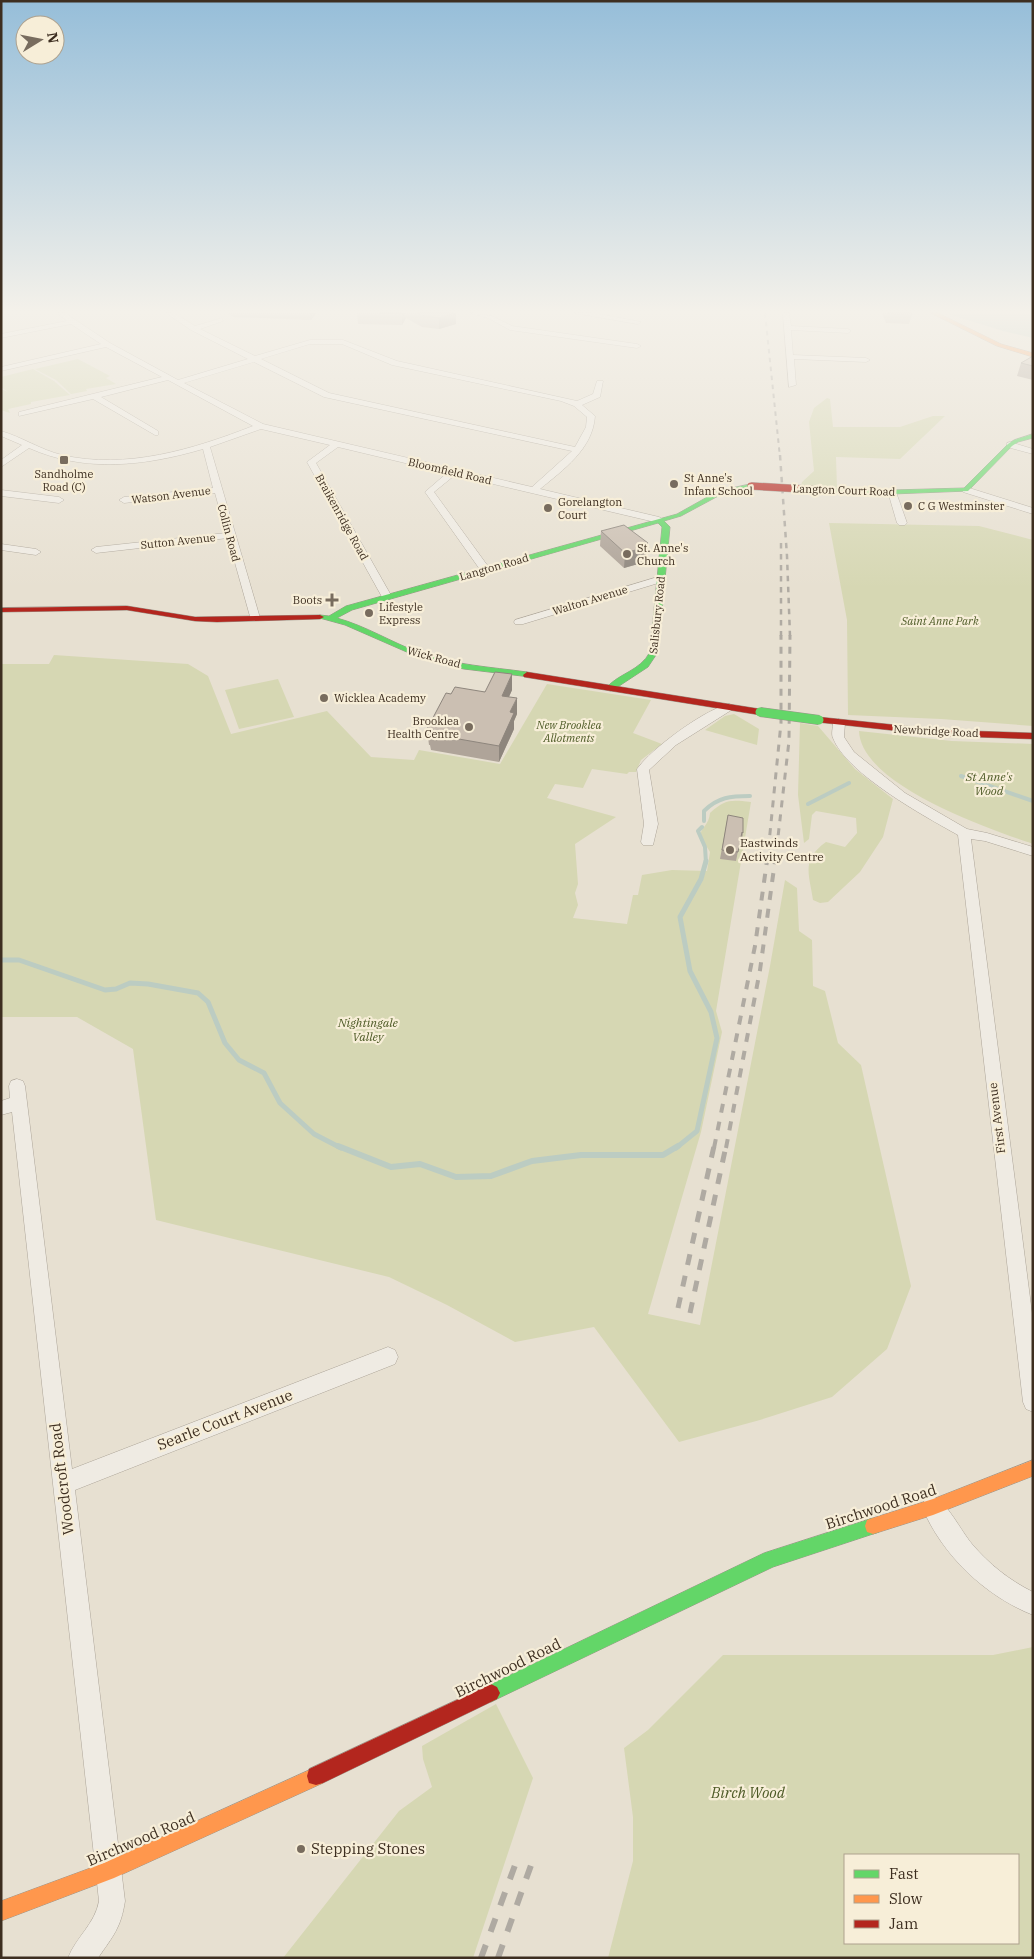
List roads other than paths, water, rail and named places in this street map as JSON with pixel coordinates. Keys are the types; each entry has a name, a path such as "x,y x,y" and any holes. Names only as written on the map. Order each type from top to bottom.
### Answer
{"street":[{"path":"22,414 64,404"},
{"path":"108,404 155,433"},
{"name":"Bloomfield Road","path":"218,404 260,426 659,520"},
{"path":"370,404 577,450"},
{"path":"533,491 583,443 590,429 591,420 587,411 578,404"},
{"path":"1,434 59,457 97,462 150,458 182,453 260,426"},
{"path":"966,490 1010,445 1016,441 1033,436"},
{"path":"1,464 28,445"},
{"name":"Braikenridge Road","path":"335,445 312,462 386,597"},
{"path":"1010,445 1033,452"},
{"name":"Collin Road","path":"206,446 254,618"},
{"path":"453,472 429,492 485,570"},
{"name":"Langton Court Road","path":"659,520 679,515 725,490 752,486 892,492 966,490 1033,511"},
{"name":"Watson Avenue","path":"124,500 218,490"},
{"path":"892,492 902,523"},
{"path":"1,493 59,501"},
{"name":"Langton Road","path":"331,618 349,608 659,520"},
{"name":"Salisbury Road","path":"610,688 616,681 642,672 651,664 654,652 666,527 659,520"},
{"name":"Sutton Avenue","path":"96,550 126,543 230,535"},
{"path":"15,549 24,541"},
{"path":"1,547 36,552"},
{"name":"Walton Avenue","path":"519,622 661,579"},
{"name":"Wick Road","path":"1,610 127,608 195,618 308,616 331,618 351,623 400,648 429,658 760,712 839,723"},
{"path":"648,842 651,824 643,769 654,755 729,707"},
{"path":"839,723 838,737 850,755 900,796 964,834 987,837 1033,852"},
{"name":"Newbridge Road","path":"839,723 944,733 1033,736"},
{"name":"First Avenue","path":"964,834 1033,1402"},
{"name":"Woodcroft Road","path":"12,1099 62,1484 112,1901 109,1919 81,1958"},
{"name":"Searle Court Avenue","path":"62,1484 388,1357"},
{"name":"Birchwood Road","path":"1,1911 107,1871 345,1764 770,1559 933,1507 1033,1468"},
{"path":"933,1507 951,1538 978,1568 1003,1589 1033,1604"}],"waterway":[{"path":"961,776 1033,801"},
{"path":"808,804 849,783"},
{"path":"704,821 704,811 714,803 731,797 750,796"},
{"path":"702,827 698,831 705,847 706,861"},
{"path":"676,1148 697,1131 717,1038 711,1012 690,971 680,917 701,879 706,861"},
{"path":"1,960 19,960 105,990 116,989 130,983 148,984 198,993 208,1002 225,1043 239,1060 264,1073 280,1103 314,1134 341,1148"},
{"path":"338,1146 391,1167 420,1164 456,1177 491,1176 532,1161 581,1155 663,1155 678,1146"}],"railway":[{"path":"775,404 780,457"},
{"path":"780,455 790,636"},
{"path":"767,863 781,723 781,543"},
{"path":"775,863 789,741 790,636"},
{"path":"714,1148 755,946 767,861"},
{"path":"726,1148 760,970 775,861"},
{"path":"678,1308 714,1146"},
{"path":"690,1313 726,1146"},
{"path":"498,1958 535,1854"},
{"path":"481,1958 518,1857"}],"place":[{"name":"Sandholme Road (C)","path":"64,460"},
{"name":"St Anne's Infant School","path":"674,484"},
{"name":"C G Westminster","path":"908,506"},
{"name":"Gorelangton Court","path":"548,508"},
{"name":"St. Anne's Church","path":"627,554"},
{"name":"Boots","path":"332,600"},
{"name":"Lifestyle Express","path":"369,613"},
{"name":"Wicklea Academy","path":"324,698"},
{"name":"Brooklea Health Centre","path":"469,727"},
{"name":"Eastwinds Activity Centre","path":"730,850"},
{"name":"Stepping Stones","path":"301,1849"}],"park label":[{"name":"Saint Anne Park","path":"940,621"},
{"name":"New Brooklea Allotments","path":"569,731"},
{"name":"St Anne's Wood","path":"989,784"},
{"name":"Nightingale Valley","path":"368,1030"},
{"name":"Birch Wood","path":"748,1793"}]}
